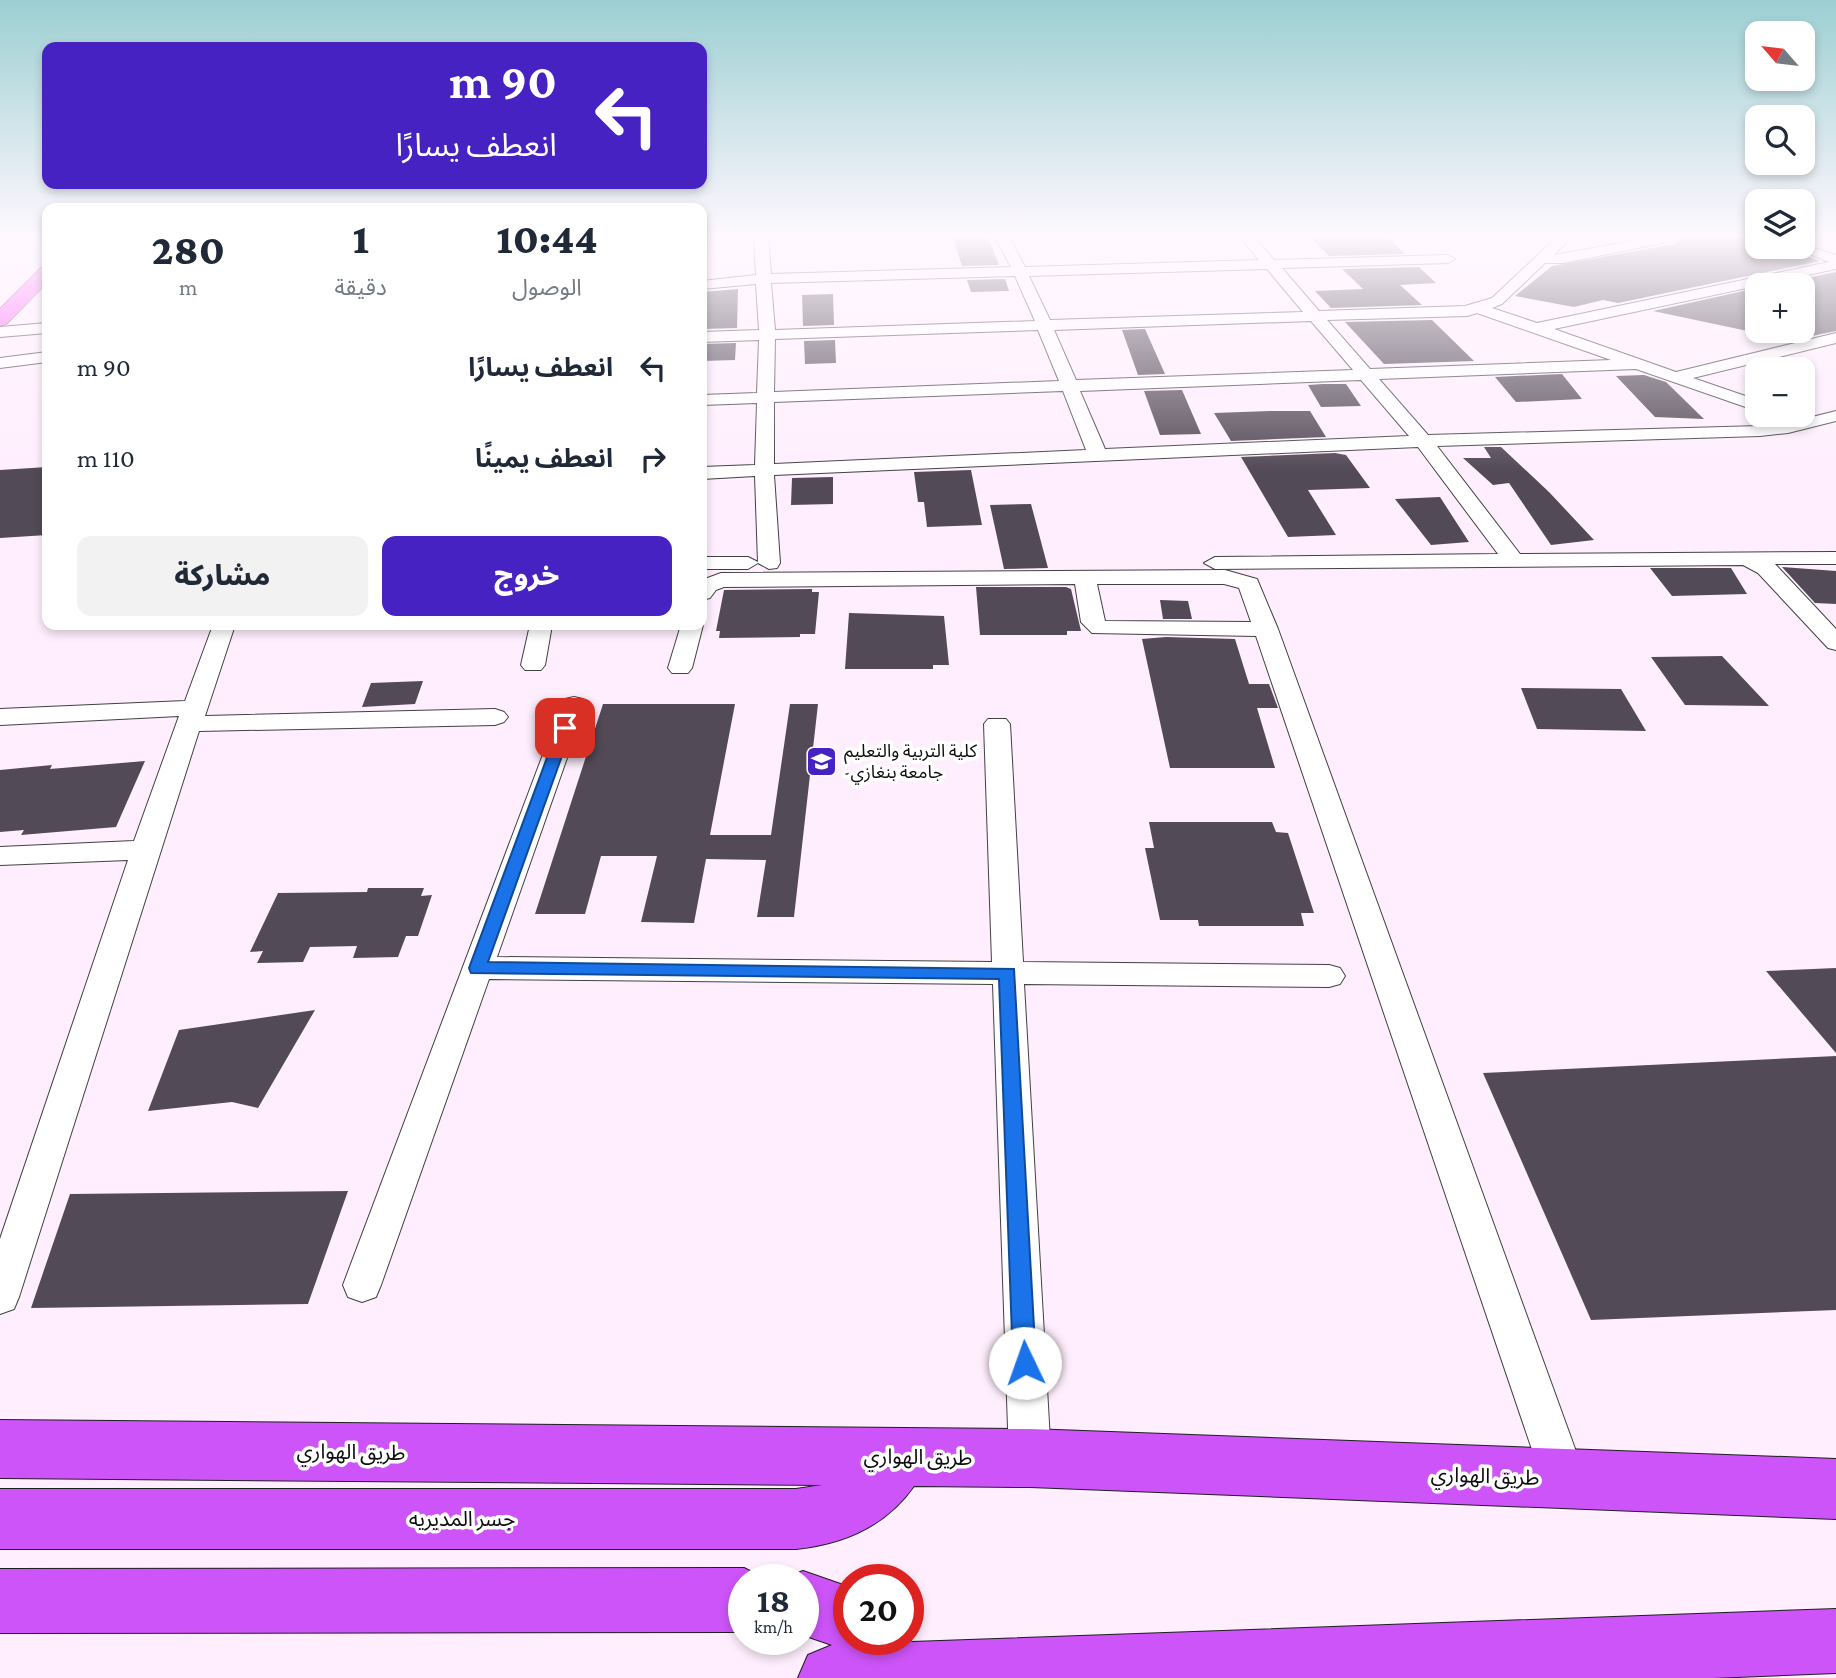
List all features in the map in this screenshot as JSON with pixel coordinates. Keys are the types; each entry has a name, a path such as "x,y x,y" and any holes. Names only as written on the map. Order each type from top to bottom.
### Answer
{"highway":[{"name":"طريق الهواري","path":"0,1449 1030,1458 1836,1489"},
{"name":"جسر المديريه","path":"0,1519 826,1517 858,1504 881,1483 899,1457"},
{"path":"0,1601 728,1600"},
{"path":"831,1678 884,1658 1157,1672 1232,1671 1836,1641"}],"street":[{"path":"765,315 764,470 769,563"},
{"path":"1042,315 1067,385 1098,456"},
{"path":"707,337 1344,315"},
{"path":"1500,315 1745,402"},
{"path":"1536,328 1596,315"},
{"path":"1316,316 1423,441 1515,562"},
{"path":"0,332 42,328"},
{"path":"1675,377 1836,338"},
{"path":"0,363 42,365"},
{"path":"707,400 1638,364"},
{"path":"0,379 42,366"},
{"path":"1815,422 1836,415"},
{"path":"707,472 1423,441 1760,431 1787,427"},
{"path":"1815,427 1836,435"},
{"path":"1755,561 1770,557 1836,558"},
{"path":"707,562 1515,562 1738,558 1755,561 1766,568 1836,643"},
{"path":"1085,578 1092,622 1100,628 1266,629"},
{"path":"707,586 721,580 1238,578 1252,588 1564,1479"},
{"path":"0,1297 145,849 222,630"},
{"path":"533,665 540,630"},
{"path":"680,668 691,630"},
{"path":"362,1285 574,704"},
{"path":"0,717 495,717"},
{"path":"997,724 1030,1458"},
{"path":"0,856 145,849"},
{"path":"477,968 1329,976"}],"building":[{"path":"707,315 737,315 737,328 707,329"},
{"path":"803,315 834,315 834,325 803,326"},
{"path":"1673,315 1745,315 1745,330"},
{"path":"1815,315 1836,315 1836,331 1815,335"},
{"path":"1432,320 1474,361 1384,364 1345,322"},
{"path":"1145,329 1165,374 1138,375 1122,330"},
{"path":"835,340 836,363 805,364 804,341"},
{"path":"736,343 735,360 707,361 707,344"},
{"path":"1562,374 1582,399 1516,402 1495,377"},
{"path":"1644,375 1666,382 1704,419 1655,417 1616,376"},
{"path":"1346,384 1361,406 1321,407 1308,385"},
{"path":"1182,390 1201,434 1160,435 1144,391"},
{"path":"1310,411 1326,437 1231,441 1214,413"},
{"path":"1484,447 1501,447 1549,492 1594,540 1551,545 1509,483 1493,485 1463,458 1491,458"},
{"path":"1335,453 1346,455 1370,488 1308,490 1336,535 1288,537 1241,457"},
{"path":"42,467 42,535 0,538 0,470"},
{"path":"971,470 982,525 927,527 924,502 918,502 914,472"},
{"path":"833,477 833,504 791,505 792,478"},
{"path":"1440,497 1469,542 1431,545 1395,499"},
{"path":"1031,504 1048,568 1004,569 990,505"},
{"path":"1782,567 1836,571 1836,604 1815,603"},
{"path":"1650,568 1731,568 1747,594 1672,596"},
{"path":"976,587 1071,589 1081,631 1067,631 1067,635 980,635"},
{"path":"812,589 812,592 819,592 815,634 800,634 800,637 719,638 720,631 716,631 724,590"},
{"path":"1160,600 1188,601 1192,619 1163,619"},
{"path":"849,613 944,616 949,665 933,665 933,669 845,669"},
{"path":"1142,639 1235,639 1249,684 1269,684 1278,708 1257,708 1275,768 1170,768"},
{"path":"1722,656 1769,706 1685,705 1651,657"},
{"path":"423,681 415,704 362,707 371,683"},
{"path":"1521,688 1621,689 1646,731 1537,729"},
{"path":"603,704 735,704 710,835 771,835 790,704 818,704 794,917 757,917 766,860 706,859 694,923 641,922 657,856 601,856 585,914 535,914"},
{"path":"145,761 116,827 21,835 24,830 0,832 0,770"},
{"path":"1149,822 1272,822 1276,832 1288,833 1314,913 1301,913 1304,926 1199,926 1198,920 1160,920 1145,848 1154,848"},
{"path":"368,888 424,888 421,896 432,895 418,936 406,936 398,957 353,958 357,946 310,947 303,962 257,963 263,951 250,952 278,893 367,892"},
{"path":"1836,968 1836,1053 1766,971"},
{"path":"315,1010 258,1108 232,1102 148,1111 179,1030"},
{"path":"1836,1056 1836,1310 1591,1320 1483,1073"},
{"path":"348,1191 308,1304 31,1308 70,1194"}],"place":[{"name":"كلية التربية والتعليم -جامعة بنغازي","path":"821,761"}],"route":[{"path":"565,728 477,968 1007,973 1025,1363"}]}
